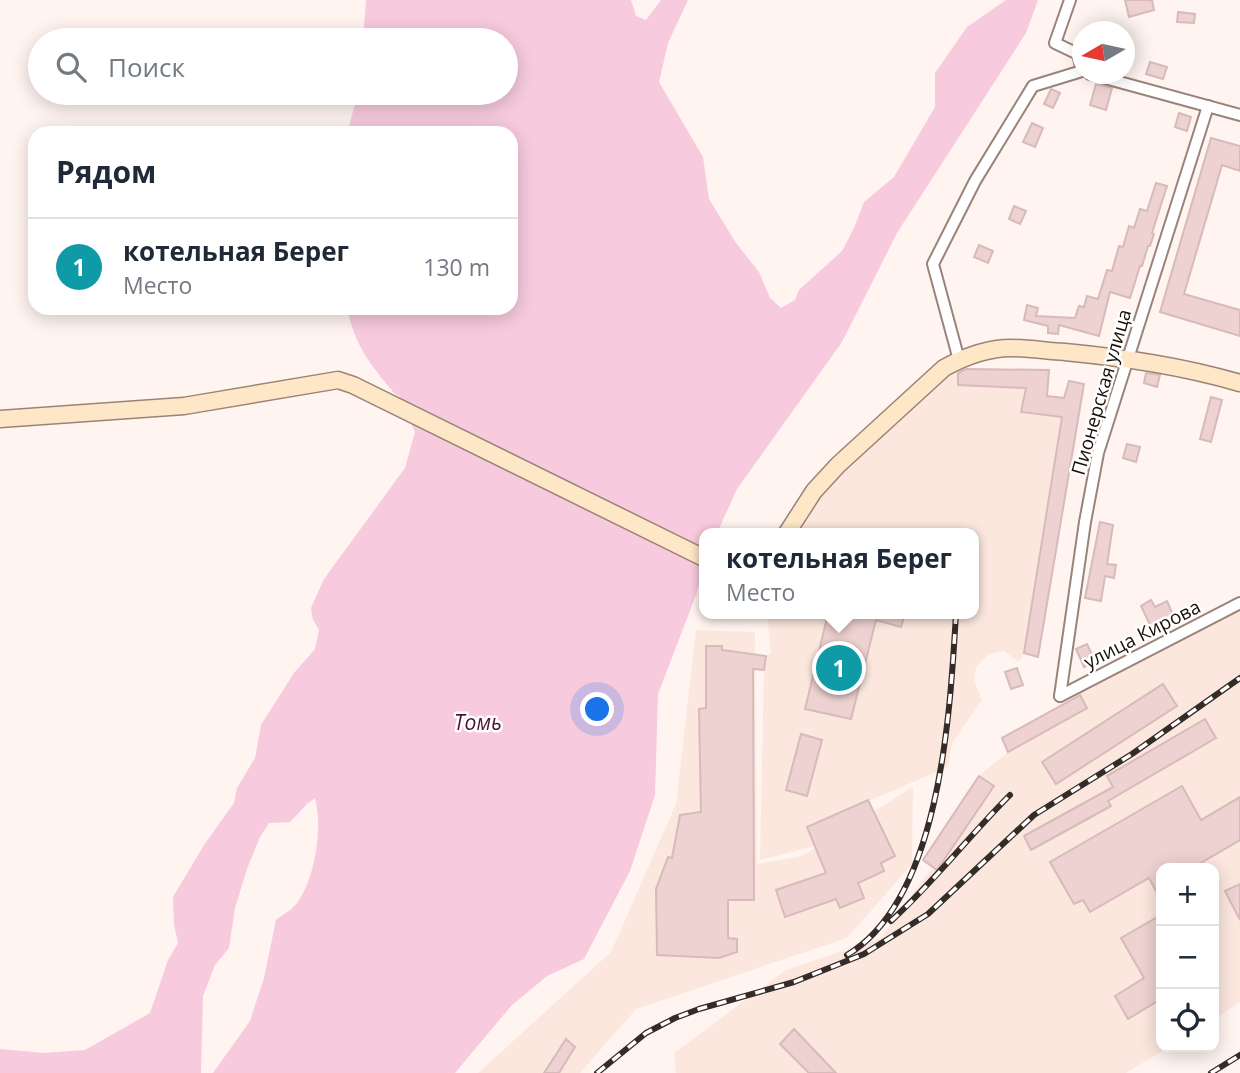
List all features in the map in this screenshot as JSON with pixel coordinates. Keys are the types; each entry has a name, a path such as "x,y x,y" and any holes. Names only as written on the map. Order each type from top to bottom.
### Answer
{"main road":[{"path":"790,528 814,491 838,465 944,368 982,352 1010,348 1129,358 1187,368 1240,383"},
{"path":"0,419 184,406 338,380 699,556"}],"street":[{"path":"1070,0 1055,43 1072,51"},
{"path":"959,360 933,264 975,181 1033,86 1072,74"},
{"path":"1127,84 1240,115"},
{"name":"Пионерская улица","path":"1060,696 1085,522 1098,453 1208,106"},
{"name":"улица Кирова","path":"1060,696 1240,603"}],"shaded area":[{"path":"957,369 958,384 1024,387 1022,412 1062,417 1024,653 1019,662 1004,651 989,654 976,667 974,680 982,700 952,743 948,767 808,827 815,846 760,860 764,670 766,656 771,653 768,619 979,619 979,528 803,528 823,492 928,390"},
{"path":"1240,608 1240,1002 1219,1016 1219,863 1156,863 1156,1052 1161,1052 1126,1073 676,1073 674,1053 786,970 881,938 930,870 938,869 993,786 979,776 1008,752 1086,709 1079,694"},
{"path":"696,630 755,632 757,864 802,856 913,787 912,864 847,938 636,1009 580,1073 478,1073 611,952 676,804"}],"water":[{"name":"Томь","path":"366,0 631,0 636,16 646,20 661,0 688,0 668,43 659,82 703,157 709,199 736,243 759,272 770,298 781,308 795,300 799,290 842,251 864,202 894,177 935,107 935,73 967,27 1006,0 1038,0 1026,33 897,233 842,342 737,489 719,528 699,528 699,584 658,694 655,795 630,871 584,959 547,976 511,1006 455,1073 213,1073 250,1021 264,978 276,920 297,903 309,881 318,838 315,798 290,822 269,823 260,837 235,908 229,948 215,965 203,996 201,1073 0,1073 0,1049 44,1053 85,1050 150,1013 168,960 178,943 173,897 204,845 234,803 237,788 255,758 261,725 294,673 315,649 319,630 313,620 311,608 324,579 405,468 415,432 400,397 385,383 364,354 349,315 518,315 518,126 349,126 355,105 518,105 518,28 364,28"}],"building":[{"path":"1125,0 1152,0 1154,10 1129,17"},
{"path":"1178,12 1195,14 1194,23 1177,22"},
{"path":"1150,62 1167,67 1163,79 1146,74"},
{"path":"1096,84 1112,88 1106,110 1090,105"},
{"path":"1051,89 1060,93 1053,108 1044,104"},
{"path":"1179,113 1191,117 1187,131 1175,127"},
{"path":"1032,123 1043,128 1035,147 1023,142"},
{"path":"1211,138 1240,146 1240,171 1222,165 1184,294 1240,310 1240,336 1160,312"},
{"path":"1156,183 1167,186 1150,246 1140,266 1130,298 1110,292 1099,336 1059,325 1058,334 1048,333 1048,326 1024,320 1027,305 1038,308 1036,316 1075,318 1079,306 1084,307 1087,296 1098,299 1107,270 1112,271 1119,246 1123,247 1129,226 1134,228 1140,209 1147,211"},
{"path":"1014,206 1026,211 1020,224 1009,219"},
{"path":"979,245 993,251 988,263 974,257"},
{"path":"966,369 1049,370 1047,396 1064,398 1069,381 1084,384 1038,657 1024,653 1062,417 1021,412 1026,388 958,385 958,373"},
{"path":"1146,373 1160,375 1157,387 1144,383"},
{"path":"1211,397 1222,400 1211,442 1200,439"},
{"path":"1127,444 1140,447 1136,462 1123,458"},
{"path":"1100,522 1113,525 1107,564 1116,565 1114,578 1105,576 1101,601 1085,598"},
{"path":"1151,600 1155,607 1167,601 1174,617 1152,629 1141,606"},
{"path":"827,619 903,619 901,627 876,620 851,719 805,709"},
{"path":"1087,644 1095,661 1084,667 1076,649"},
{"path":"706,646 722,646 722,650 766,656 764,670 753,669 754,900 728,900 728,938 737,939 737,952 719,958 657,955 656,889 668,857 672,858 680,815 701,812 699,709 706,708"},
{"path":"1017,668 1023,685 1011,689 1005,672"},
{"path":"1163,684 1177,706 1056,784 1042,762"},
{"path":"1080,695 1087,708 1008,752 1002,738"},
{"path":"1205,719 1216,738 1108,801 1111,806 1031,850 1024,836 1113,787 1107,776"},
{"path":"801,734 822,740 807,796 786,790"},
{"path":"979,776 994,786 937,870 923,860"},
{"path":"1182,786 1201,820 1240,797 1240,840 1201,863 1156,863 1156,891 1149,878 1090,912 1083,900 1074,904 1050,862"},
{"path":"868,800 895,856 881,863 884,871 858,883 864,898 840,908 836,899 785,917 776,890 826,873 807,827"},
{"path":"1240,884 1240,920 1225,891"},
{"path":"1156,918 1156,1002 1128,1019 1115,996 1144,978 1121,938"},
{"path":"794,1029 836,1073 809,1073 780,1044"},
{"path":"566,1039 575,1047 559,1073 544,1073"}],"railway":[{"path":"847,955 878,928 903,892 921,848 944,750 956,619"},
{"path":"597,1073 646,1033 675,1018 794,982 864,954 928,914 1034,815 1132,754 1240,678"},
{"path":"891,921 1010,795"},
{"path":"1211,1073 1240,1055"}],"place":[{"name":"котельная Берег","path":"839,668"}]}
